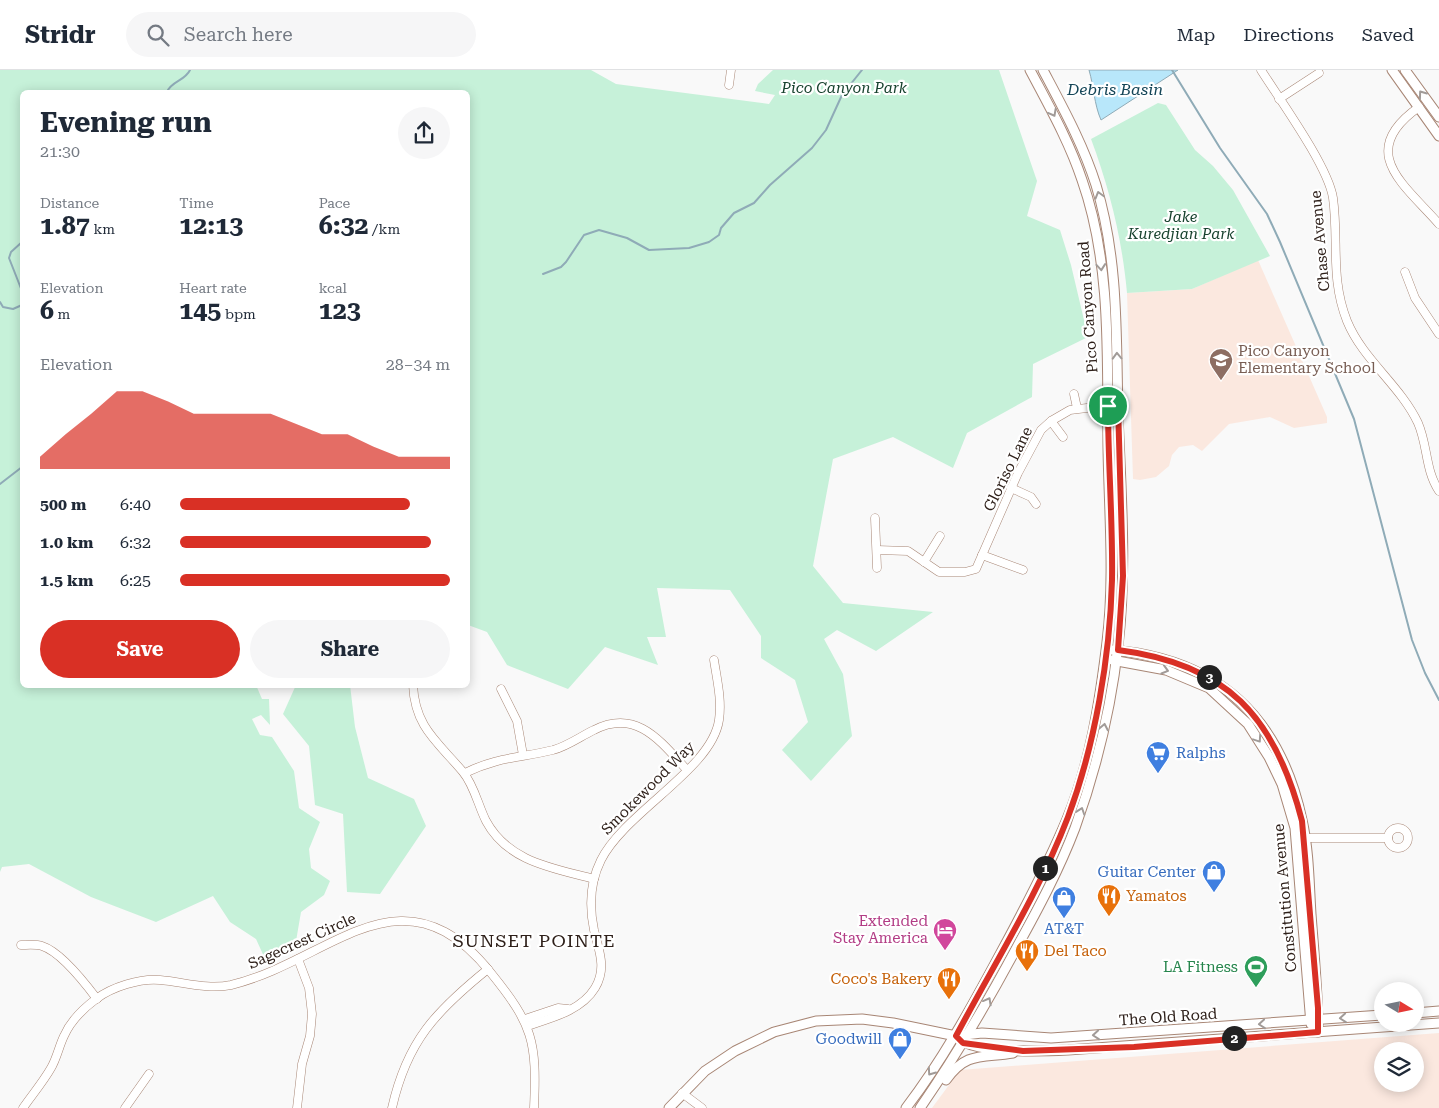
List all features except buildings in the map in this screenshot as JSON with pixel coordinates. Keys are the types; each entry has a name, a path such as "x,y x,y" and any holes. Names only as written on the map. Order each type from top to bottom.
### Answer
{"main road":[{"name":"Pico Canyon Road","path":"906,1108 956,1036 1037,886 1068,817 1091,739 1106,650 1112,581 1108,406 1104,300 1100,252 1090,206 1068,142 1030,70"},
{"name":"Pico Canyon Road","path":"920,1108 969,1034 1045,894 1074,830 1090,782 1103,732 1118,650 1123,576 1113,273 1102,209 1080,142 1043,70"},
{"path":"1392,70 1439,136"},
{"path":"1405,70 1439,117"},
{"name":"Constitution Avenue","path":"1106,650 1158,656 1188,666 1206,675 1234,695 1248,708 1270,737 1285,766 1296,795 1315,1032"},
{"name":"Constitution Avenue","path":"1104,659 1140,664 1191,679 1209,688 1234,709 1255,734 1273,764 1300,838"},
{"path":"1424,1012 1439,1011"},
{"name":"The Old Road","path":"669,1108 705,1071 735,1051 768,1035 802,1024 830,1020 870,1020 956,1036 982,1033 1051,1038 1374,1016"},
{"name":"The Old Road","path":"963,1043 1023,1051 1134,1047 1439,1023"},
{"path":"956,1036 963,1043"},
{"path":"920,1108 930,1101 961,1062 974,1057 1023,1051"}],"street":[{"path":"728,85 731,70"},
{"name":"Chase Avenue","path":"1261,70 1322,168 1330,187 1334,208 1336,280 1347,320 1366,355 1415,418 1421,432 1430,476 1439,491"},
{"path":"1279,98 1318,73"},
{"path":"1419,107 1395,127 1389,146 1389,154 1398,180 1439,224"},
{"path":"1405,272 1415,298 1439,334"},
{"path":"1074,394 1078,408"},
{"name":"Gloriso Lane","path":"924,562 935,571 943,573 964,572 976,568 1011,488 1038,434 1051,420 1078,408 1118,405"},
{"path":"1051,420 1063,437"},
{"path":"1011,488 1031,497 1036,504"},
{"path":"875,518 877,568"},
{"path":"877,550 908,551 924,562 940,536"},
{"path":"982,556 1023,570"},
{"name":"Smokewood Way","path":"526,1023 558,1008 568,1009 581,1004 589,996 601,975 602,954 595,931 591,904 594,879 601,859 612,842 707,749 718,727 720,709 714,660"},
{"path":"413,688 416,707 421,720 438,746 465,773 488,825 499,838 514,851 540,865 594,879"},
{"path":"502,689 517,721 524,755"},
{"path":"465,773 485,763 554,750 603,726 621,722 638,726 651,733 687,770"},
{"path":"1300,838 1388,838"},
{"name":"Sagecrest Circle","path":"23,1108 52,1066 65,1034 81,1013 97,998 139,981 158,980 219,988 248,981 378,923 409,921 429,924 447,932 471,949 488,969 526,1023 535,1067 534,1108"},
{"path":"22,945 42,946 61,958 85,982 97,998"},
{"path":"298,959 309,988 312,1014 310,1036 302,1064 298,1108"},
{"path":"392,1108 403,1072 420,1038 448,1001 488,969"},
{"path":"125,1108 149,1074"},
{"path":"682,1093 702,1108"}],"shaded area":[{"name":"Pico Canyon Elementary School","path":"1258,260 1327,417 1327,423 1294,428 1270,417 1229,424 1202,451 1193,445 1179,447 1172,455 1169,466 1156,477 1140,480 1133,479 1127,293 1192,289"},
{"path":"1439,1033 1439,1108 932,1108 960,1070"}],"green space":[{"name":"Pico Canyon Park","path":"0,70 591,70 616,84 769,104 775,95 755,91 758,84 773,70 999,70 1037,181 1027,216 1060,230 1071,265 1088,337 1033,364 1032,397 967,433 953,468 893,437 833,459 813,566 843,603 933,612 876,651 837,630 824,639 843,674 852,736 811,781 782,750 808,722 795,680 761,658 761,636 730,590 657,588 666,637 647,637 658,665 605,647 568,689 507,665 487,632 470,626 470,90 20,90 20,688 257,688 262,699 269,699 270,725 261,715 252,719 260,735 272,737 294,771 299,808 320,822 309,849 311,868 330,881 324,895 301,912 295,947 266,961 256,939 230,922 213,896 156,922 91,897 29,864 2,867 0,872"},
{"name":"Jake Kuredjian Park","path":"1158,103 1166,105 1195,150 1213,166 1233,190 1270,256 1192,289 1127,293 1122,253 1114,215 1091,139"},
{"path":"295,688 350,688 355,727 368,778 414,799 426,826 380,894 347,892 343,814 315,805 309,746 283,714"}],"water":[{"name":"Debris Basin","path":"1089,70 1178,70 1101,120"}],"waterway":[{"path":"168,90 172,85 185,77 190,70"},
{"path":"543,274 561,267 584,235 599,230 627,238 649,250 689,248 709,242 719,235 721,228 734,213 754,203 770,185 812,148 826,130 842,95 862,70"},
{"path":"1172,70 1220,148 1267,214 1280,242 1354,419 1412,640 1425,673 1439,700"},
{"path":"20,244 11,252 9,258 20,286"},
{"path":"0,302 3,307 13,309 20,306"},
{"path":"0,484 20,469"}],"place":[{"name":"Pico Canyon Elementary School","path":"1221,381"},
{"name":"Ralphs","path":"1158,774"},
{"name":"Guitar Center","path":"1214,893"},
{"name":"Yamatos","path":"1109,917"},
{"name":"AT&T","path":"1064,919"},
{"name":"Extended Stay America","path":"945,951"},
{"name":"Del Taco","path":"1027,972"},
{"name":"LA Fitness","path":"1256,988"},
{"name":"Coco's Bakery","path":"949,1000"},
{"name":"Goodwill","path":"900,1060"}],"district":[{"name":"SUNSET POINTE","path":"534,941"}],"route":[{"path":"1118,405 1123,576 1118,650 1158,656 1188,666 1206,675 1234,695 1248,708 1275,746 1296,795 1306,846 1318,1008 1318,1032 1134,1047 1023,1051 975,1046 963,1043 956,1036 1044,872 1068,817 1091,739 1104,669 1112,581 1108,406 1118,405"}]}
